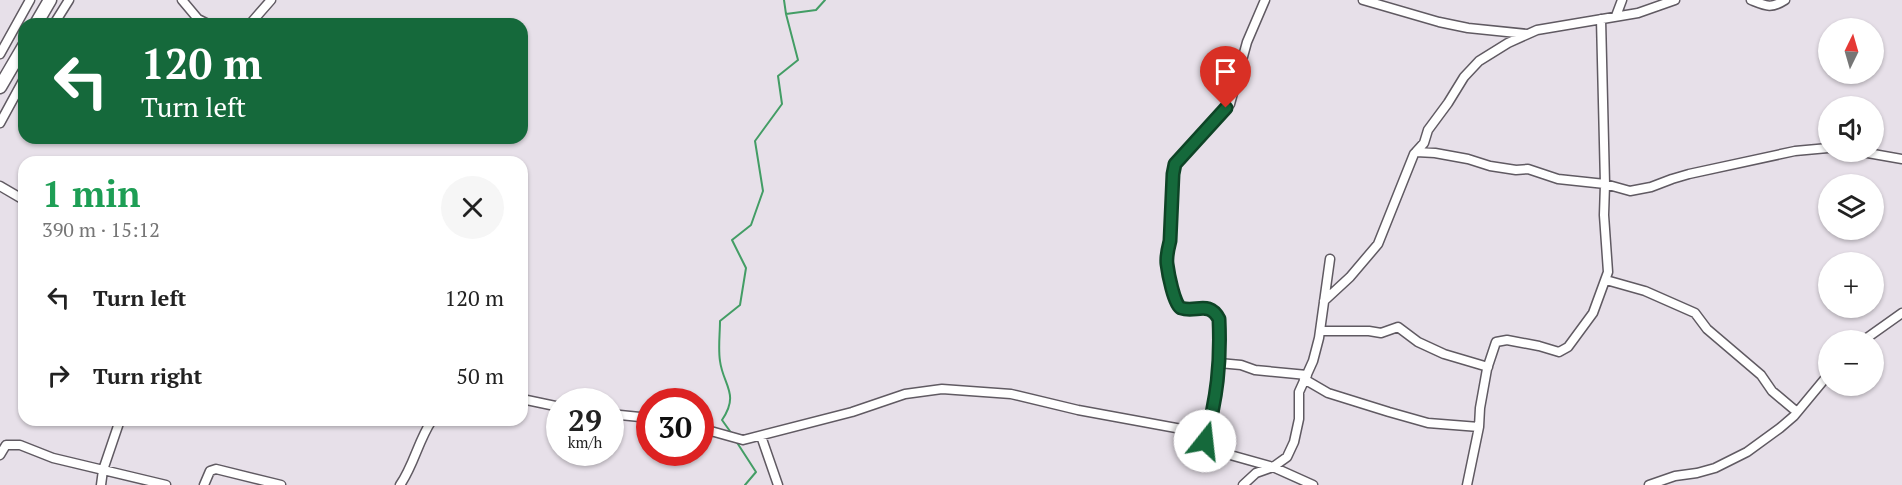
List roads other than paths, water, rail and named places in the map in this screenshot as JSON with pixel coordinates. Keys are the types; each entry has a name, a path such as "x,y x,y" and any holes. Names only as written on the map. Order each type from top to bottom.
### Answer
{"highway":[{"path":"40,18 50,0"},
{"path":"0,87 18,56"}],"street":[{"path":"20,18 30,0"},
{"path":"58,18 69,0"},
{"path":"182,0 197,18"},
{"path":"255,18 271,0"},
{"path":"1205,441 1215,406 1219,363 1219,319 1206,308 1181,308 1175,300 1167,265 1173,174 1175,164 1179,159 1230,104 1247,42 1264,0"},
{"path":"1363,0 1458,26 1527,34"},
{"path":"1616,16 1622,0"},
{"path":"1324,301 1350,277 1378,244 1403,187 1411,160 1424,143 1428,130 1471,69 1508,43 1527,34 1552,26 1638,13 1675,0"},
{"path":"1751,0 1768,6 1776,6 1785,0"},
{"path":"1467,485 1488,367 1495,344 1502,340 1539,346 1558,352 1568,347 1593,313 1595,303 1606,280 1608,262 1604,215 1602,19"},
{"path":"0,54 18,22"},
{"path":"0,123 18,90"},
{"path":"1416,152 1468,159 1496,167 1532,170 1558,179 1605,184 1620,190 1638,190 1699,172 1795,151 1818,149"},
{"path":"1884,156 1902,159"},
{"path":"0,186 18,196"},
{"path":"1243,485 1256,473 1273,467 1287,458 1294,442 1299,418 1299,392 1313,361 1320,331 1329,259"},
{"path":"1606,280 1645,291 1695,314 1707,329 1761,375 1768,387 1797,412"},
{"path":"1878,330 1902,313"},
{"path":"1320,331 1381,333 1398,327 1418,342 1444,354 1488,367"},
{"path":"1219,363 1241,364 1255,370 1305,377 1328,393 1428,423 1479,427"},
{"path":"1649,485 1675,476 1705,471 1726,464 1760,444 1780,428 1818,387"},
{"path":"714,433 743,440 852,412 918,391 942,389 1011,394 1078,411 1181,428 1194,432 1216,451 1273,467 1313,485"},
{"path":"528,400 546,403"},
{"path":"101,485 103,470 118,426"},
{"path":"400,485 410,472 419,442 428,426"},
{"path":"761,436 778,485"},
{"path":"0,455 6,445 20,445 53,458 166,485"},
{"path":"204,485 210,471 216,469 281,485"}],"waterway":[{"path":"784,0 786,14"},
{"path":"732,434 722,420 730,403 730,396 720,361 720,321 740,305 746,268 732,240 751,225 763,191 755,141 782,104 778,76 798,60 786,14 816,10 825,0"},
{"path":"736,441 756,472 745,485"}]}
